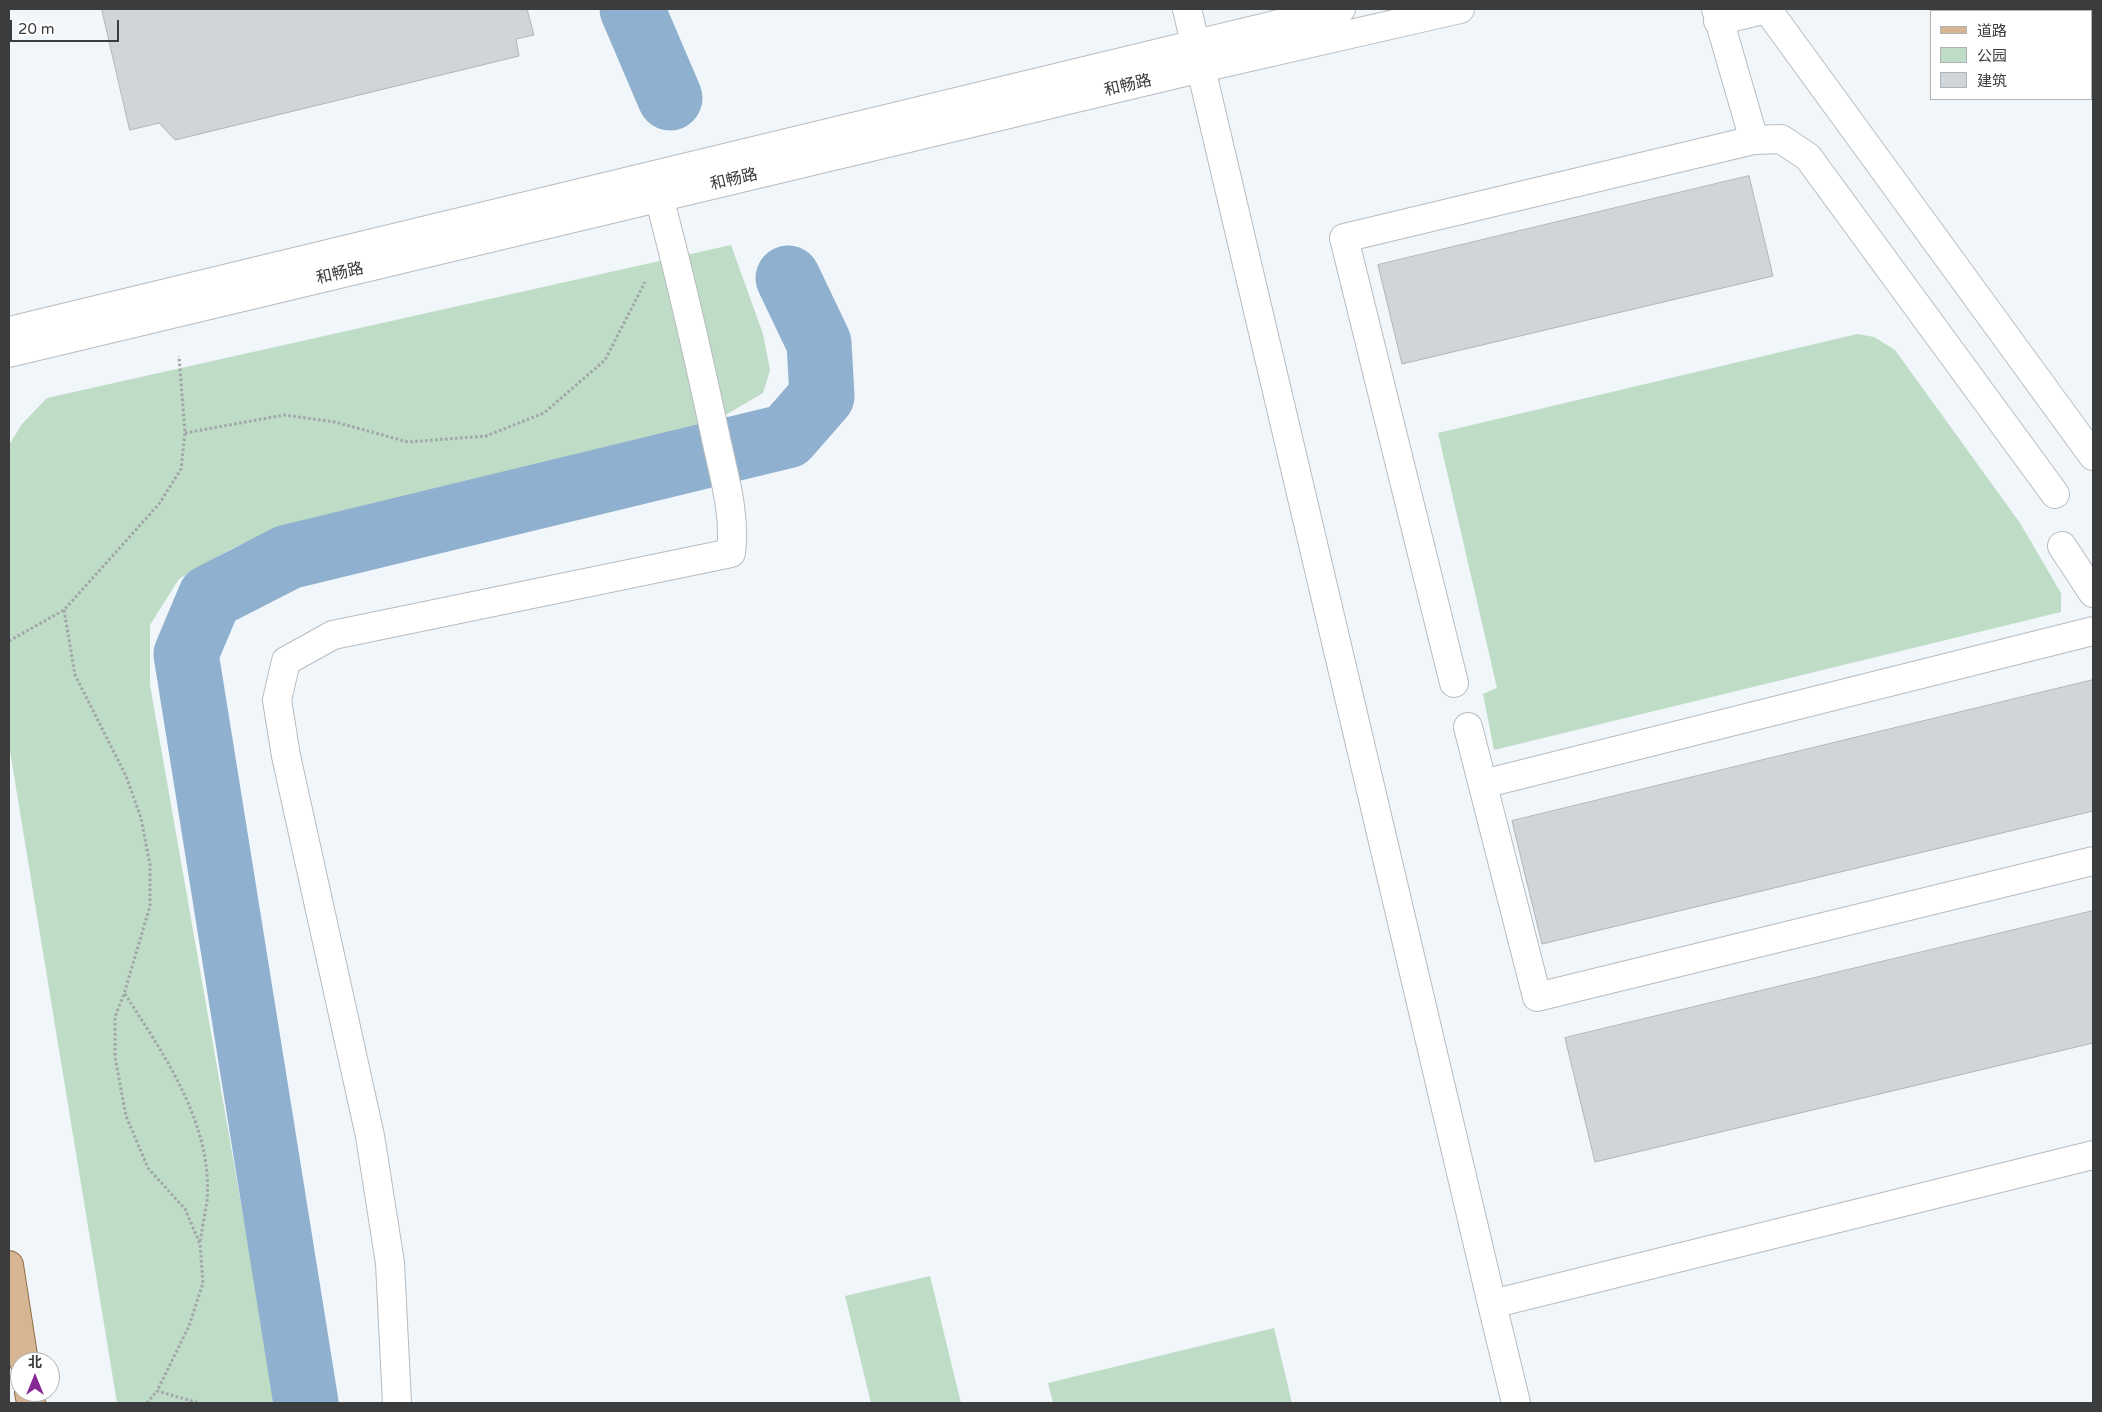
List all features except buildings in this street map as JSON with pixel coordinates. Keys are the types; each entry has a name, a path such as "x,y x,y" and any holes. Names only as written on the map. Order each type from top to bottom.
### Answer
{"main road":[{"path":"9,1265 22,1352"}],"street":[{"path":"1187,9 1516,1403"},
{"name":"和畅路","path":"9,353 659,197 1199,56 1341,9"},
{"name":"和畅路","path":"9,331 1199,56 1460,9"},
{"path":"1754,140 1717,15 1767,9 2093,456"},
{"path":"1454,683 1344,238 1754,140 1781,139 1808,157 2055,494"},
{"path":"397,1403 390,1264 370,1136 286,756 277,700 286,661 333,635 732,553 734,533 728,495 709,404 659,197"},
{"path":"2062,546 2093,593"},
{"path":"1483,784 2093,631"},
{"path":"1468,727 1537,997 2093,861"},
{"path":"1492,1304 2093,1155"}],"path":[{"path":"185,433 284,415 335,422 408,442 486,436 544,413 605,360 669,236"},
{"path":"9,641 64,610 159,504 181,469 185,433 179,356"},
{"path":"64,610 75,675 126,776 141,818 150,865 150,906 124,994 115,1017 115,1057 126,1116 148,1168 185,1209 200,1244"},
{"path":"124,994 165,1055 194,1114 205,1161 207,1199 200,1244 203,1284 189,1326 157,1391 146,1403"},
{"path":"157,1391 199,1403"}],"green space":[{"path":"731,245 763,334 770,370 763,393 691,435 257,537 229,550 179,579 150,625 150,685 276,1403 117,1403 9,745 9,445 22,424 47,398"},
{"path":"1857,334 1874,337 1895,350 2020,523 2061,593 2061,612 1494,750 1483,694 1497,688 1438,433"},
{"path":"930,1276 961,1403 871,1403 845,1296"},
{"path":"1274,1328 1292,1403 1053,1403 1048,1383"}],"waterway":[{"path":"632,9 670,98"},
{"path":"306,1403 186,654 210,597 288,557 787,436 822,396 819,343 788,278"}]}
